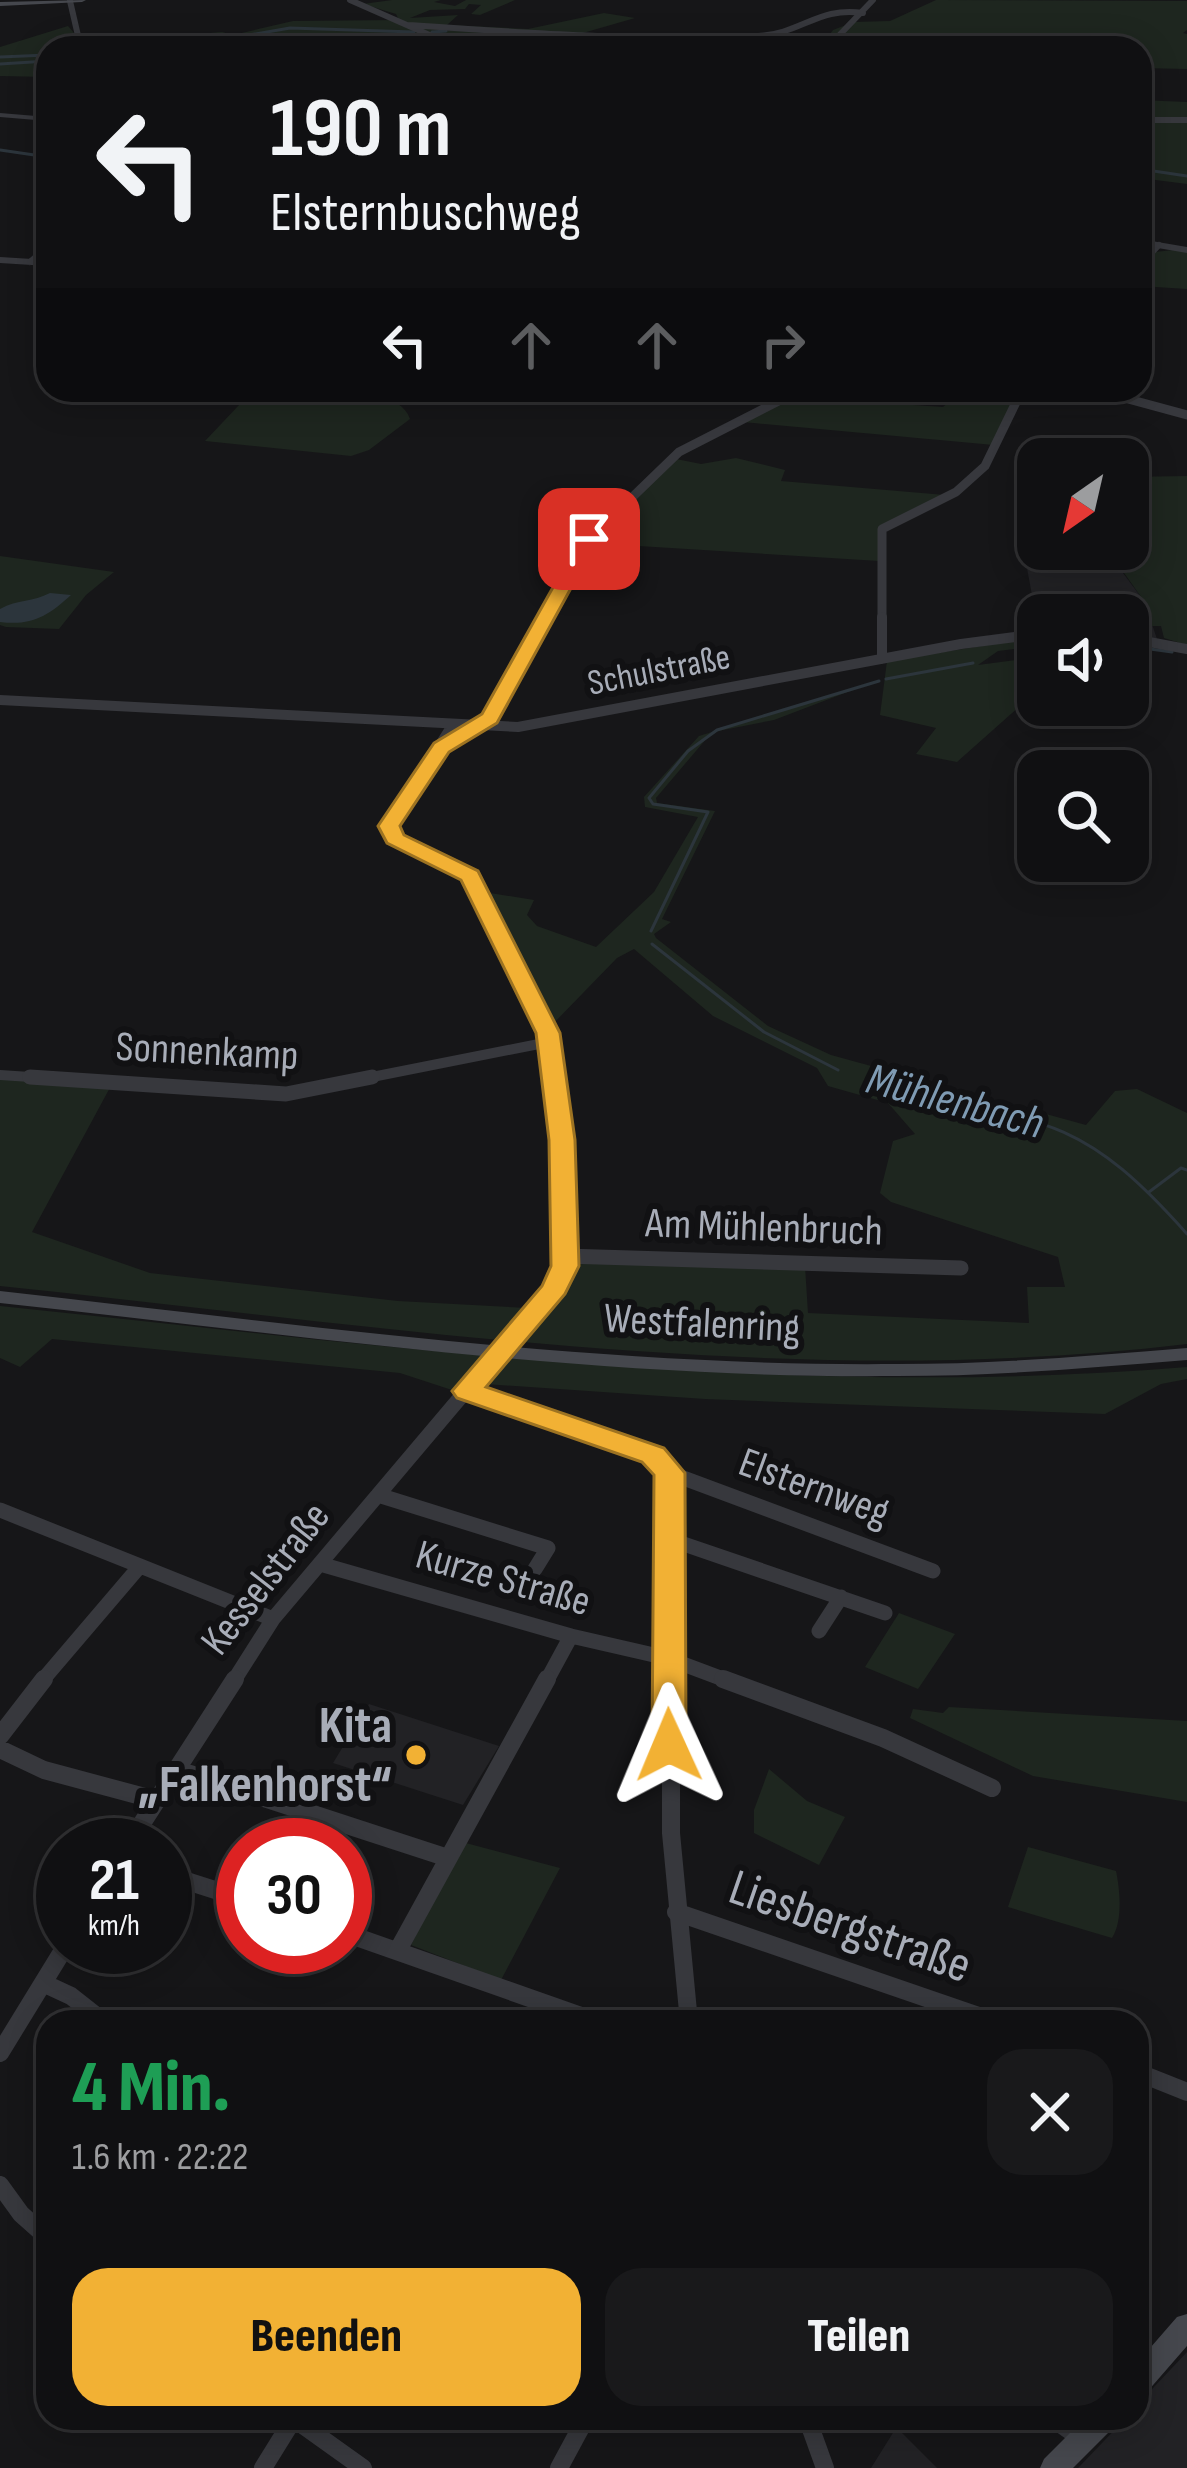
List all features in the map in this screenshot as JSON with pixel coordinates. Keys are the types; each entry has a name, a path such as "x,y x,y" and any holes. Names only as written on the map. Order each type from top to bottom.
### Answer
{"main road":[{"path":"0,4 82,0"},
{"name":"Westfalenring","path":"0,1297 396,1339 673,1360 957,1368 1187,1357"},
{"path":"1149,2369 1187,2326"},
{"path":"1054,2468 1093,2430"}],"street":[{"path":"350,0 432,36"},
{"path":"840,36 873,0"},
{"path":"70,1 78,36"},
{"path":"759,36 782,35 837,5 863,13"},
{"path":"407,25 571,36"},
{"path":"0,115 36,118"},
{"path":"1152,120 1187,120"},
{"path":"1152,244 1187,250"},
{"path":"1152,252 1159,245"},
{"path":"30,262 36,257"},
{"path":"0,260 36,262"},
{"path":"442,747 484,725 589,539 679,452 777,402"},
{"path":"882,659 882,529 952,494 985,466 1016,402"},
{"path":"1139,402 1187,415"},
{"name":"Schulstraße","path":"0,700 537,725 1017,637"},
{"path":"1149,642 1187,650"},
{"path":"453,724 389,826 390,833 470,876 532,994 549,1042 562,1140 565,1256"},
{"name":"Sonnenkamp","path":"0,1075 286,1094 549,1042"},
{"name":"Am Mühlenbruch","path":"565,1256 961,1268"},
{"name":"Kesselstraße","path":"145,1818 273,1618 563,1276 565,1256"},
{"name":"Elsternweg","path":"467,1391 653,1455 671,1479 933,1571"},
{"path":"671,1479 667,1658 676,1912 687,2010"},
{"path":"378,1495 548,1548 535,1568"},
{"path":"0,1510 273,1618"},
{"path":"672,1540 885,1613"},
{"name":"Kurze Straße","path":"320,1564 571,1636 667,1658 883,1738 992,1788"},
{"path":"0,1736 79,1632 140,1566"},
{"path":"819,1630 841,1597"},
{"path":"398,1950 571,1636"},
{"path":"0,1749 44,1770 156,1800"},
{"path":"176,1769 448,1858"},
{"name":"Liesbergstraße","path":"676,1912 962,2010"},
{"path":"372,1942 565,2010"},
{"path":"0,2053 48,1974"},
{"path":"43,1983 89,2010"},
{"path":"1149,2077 1187,2092"},
{"path":"0,2185 36,2227"},
{"path":"263,2468 287,2430"},
{"path":"311,2430 364,2468"},
{"path":"559,2468 580,2430"},
{"path":"812,2430 826,2468"},
{"path":"1069,2430 1083,2440"}],"shaded area":[{"path":"441,0 434,2 455,6 466,0 515,0 480,15 471,14 481,5 469,4 465,9 430,10 410,18 458,15 447,25 528,29 604,13 635,18 576,35 588,36 173,36 233,35 293,21 399,20 396,14 363,4"},
{"path":"936,0 1187,1 1183,33 1187,34 1187,69 1152,68 1152,36 828,36 854,22 890,21"},
{"path":"68,26 77,36 36,36 36,77 0,76 0,47"},
{"path":"1152,101 1187,102 1187,184 1152,180"},
{"path":"1155,252 1187,252 1187,289 1152,287"},
{"path":"394,402 410,419 369,450 351,456 205,441 240,404"},
{"path":"782,402 913,402 943,407 949,402 1012,402 994,445 743,422"},
{"path":"736,458 785,470 781,481 945,495 881,527 879,561 590,543 676,459 701,464"},
{"path":"1187,476 1187,645 1164,638 1161,626 1150,626 1149,594 1139,594 1122,570 1149,570 1149,477"},
{"path":"0,556 114,572 86,595 59,629 6,627 0,625"},
{"path":"1027,570 1121,570 1139,594 1032,594"},
{"path":"50,593 71,595 39,618 0,622 0,609"},
{"path":"1017,640 1017,649 998,651 978,665 1017,660 1017,709 957,762 916,754 936,728 880,715 887,661"},
{"path":"879,680 774,720 718,731 707,738 656,798 657,803 715,811 662,919 671,922 654,934 768,1026 831,1055 1086,1125 1115,1091 1137,1089 1187,1113 1187,1344 1039,1357 890,1361 741,1357 444,1335 0,1286 0,1071 113,1082 32,1232 150,1273 398,1301 547,1309 571,1281 576,1260 805,1266 808,1313 1029,1323 1027,1287 1065,1287 1058,1257 891,1202 880,1193 893,1141 915,1134 888,1103 828,1086 817,1068 713,1016 634,949 617,958 551,1026 484,892 534,900 527,915 537,926 596,947 654,892 698,817 645,807 644,797 699,736"},
{"path":"0,1306 593,1364 890,1377 1038,1376 1187,1367 1187,1379 1161,1384 1105,1414 705,1399 485,1384 455,1391 400,1373 52,1339 20,1367 0,1358"},
{"path":"899,1613 955,1634 918,1689 865,1667"},
{"name":"Kita „Falkenhorst“","path":"369,1704 499,1746 463,1805 333,1763"},
{"path":"949,1707 1187,1721 1187,1802 1033,1776 910,1718 913,1709 943,1713"},
{"path":"769,1769 807,1801 845,1817 819,1865 754,1833 754,1810"},
{"path":"462,1842 560,1868 501,1980 411,1945"},
{"path":"1028,1847 1116,1871 1119,1914 1112,1938 1008,1907"},
{"path":"1187,2352 1187,2468 1078,2468 1114,2430 1149,2430 1149,2392"},
{"path":"899,2430 937,2468 871,2468"}],"waterway":[{"path":"244,36 290,28 414,32"},
{"path":"432,32 446,31"},
{"path":"0,57 36,56"},
{"path":"0,64 36,62"},
{"path":"0,150 36,155"},
{"path":"1152,171 1187,176"},
{"name":"Mühlenbach","path":"1149,649 1172,652"},
{"name":"Mühlenbach","path":"886,679 973,663"},
{"name":"Mühlenbach","path":"651,931 708,812 653,804 649,798 688,751 717,730 879,681"},
{"name":"Mühlenbach","path":"652,944 764,1032 838,1070"},
{"name":"Mühlenbach","path":"908,1099 997,1112 1064,1132 1122,1169 1187,1234"},
{"path":"1149,1192 1181,1168 1187,1170"}],"place":[{"name":"Kita „Falkenhorst“","path":"416,1755"}],"route":[{"path":"589,539 490,718 442,747 389,826 394,838 470,876 548,1033 562,1140 563,1276 467,1391 653,1455 670,1473 669,1745"}]}
